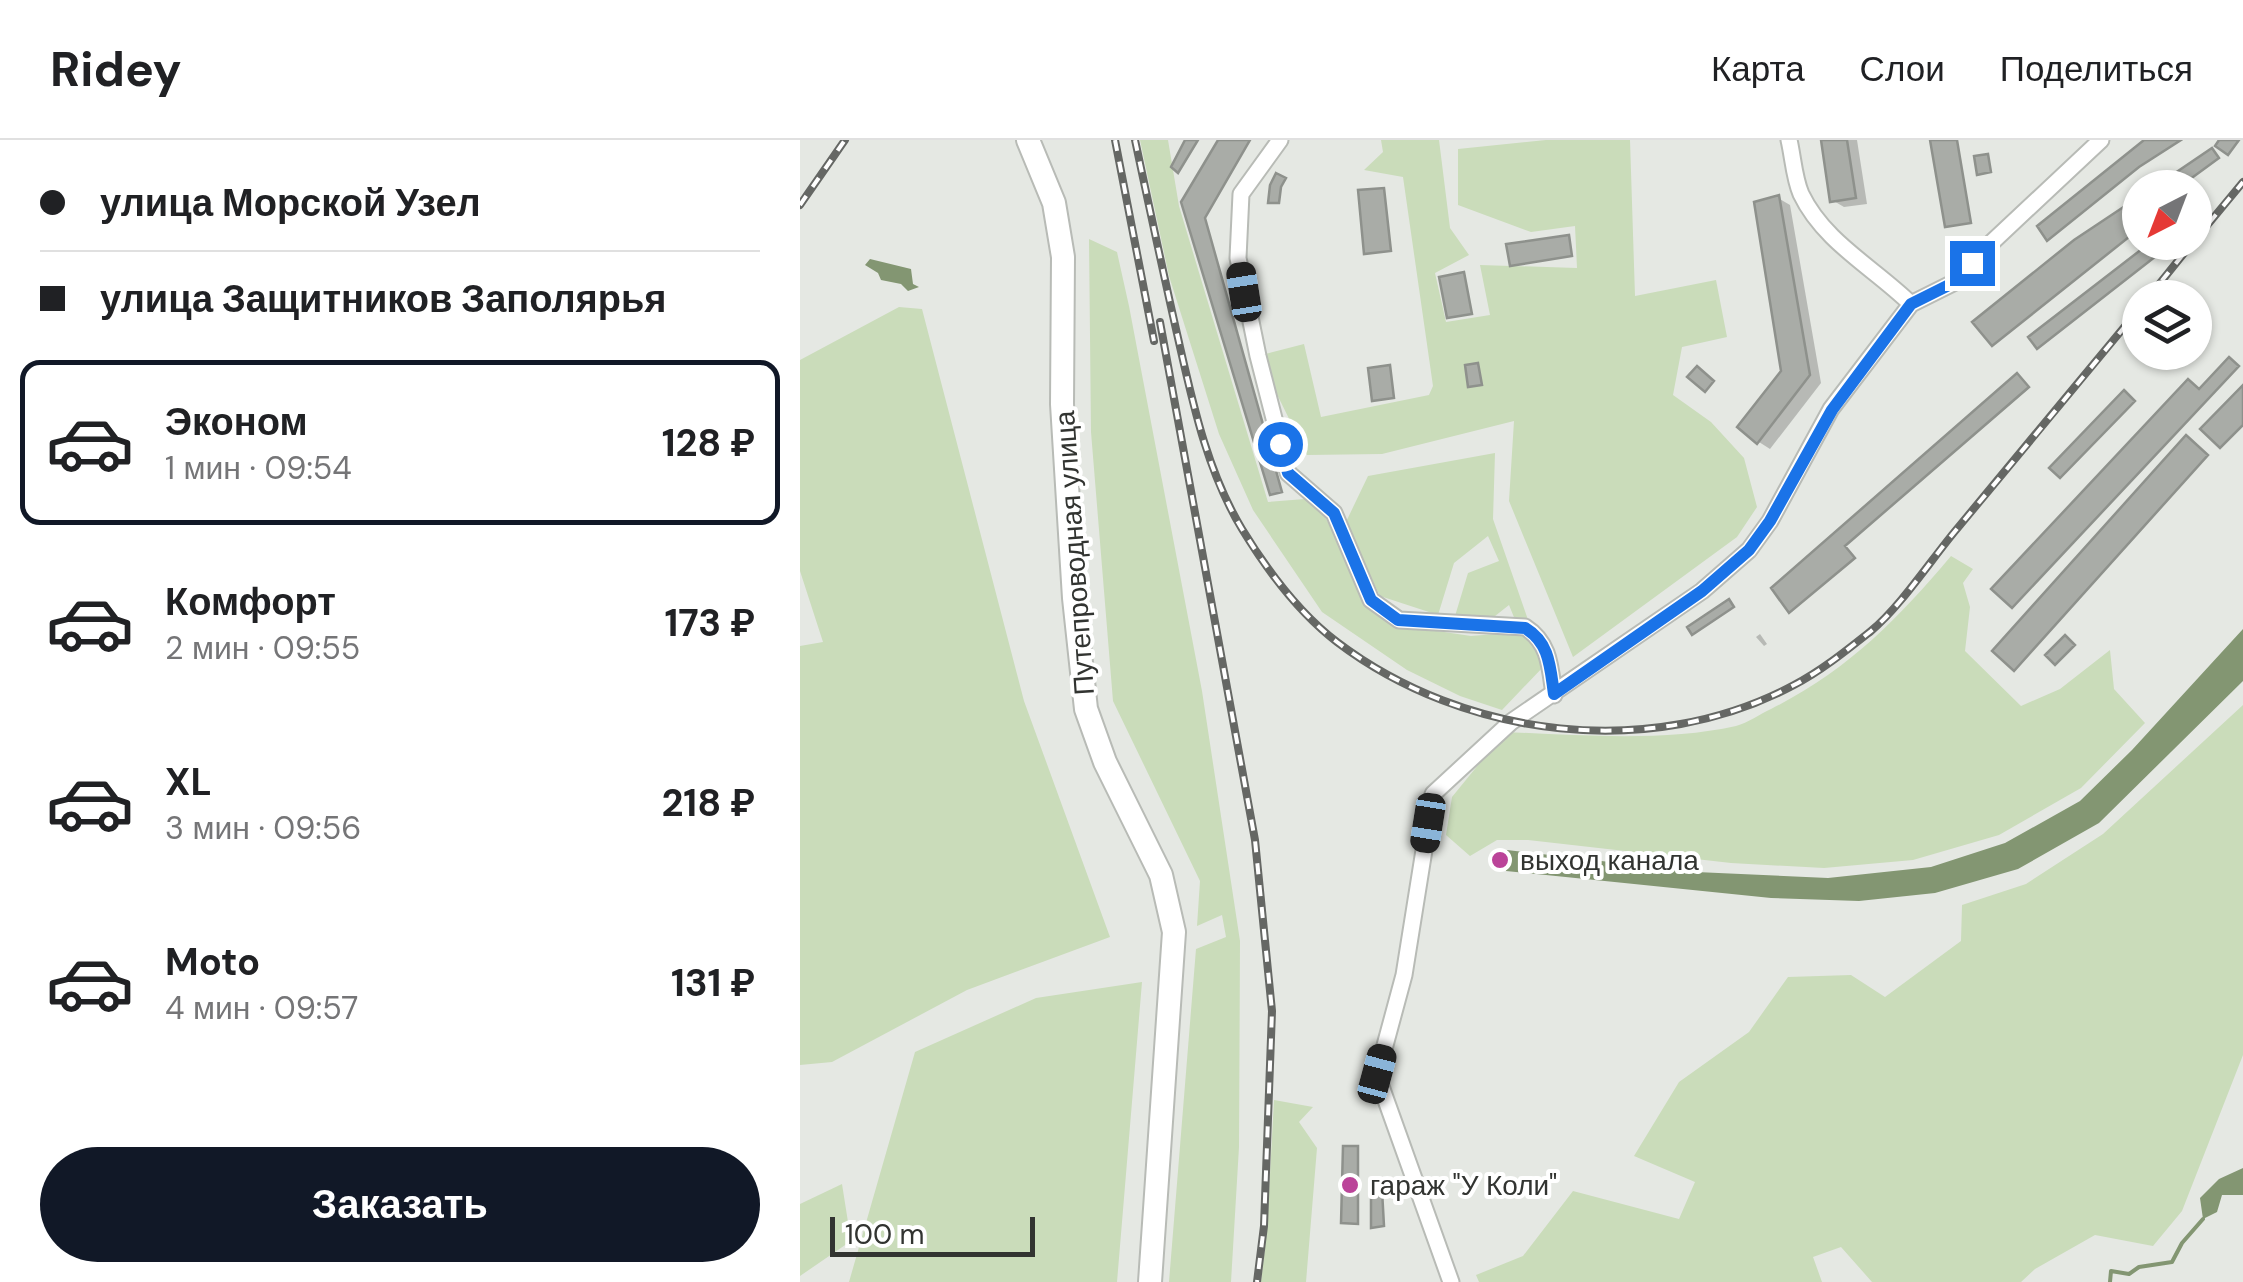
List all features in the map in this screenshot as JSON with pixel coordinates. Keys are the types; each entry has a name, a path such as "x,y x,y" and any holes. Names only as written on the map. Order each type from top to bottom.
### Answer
{"main road":[{"name":"Путепроводная улица","path":"1028,140 1054,204 1064,257 1062,404 1074,598 1086,709 1106,762 1161,875 1174,932 1150,1282"}],"street":[{"path":"1280,140 1241,194 1238,258 1288,473 1334,513 1371,600 1398,620 1525,628 1539,636 1548,654 1554,694"},
{"path":"1790,140 1800,191 1827,235 1886,279 1911,304"},
{"path":"1451,1282 1377,1074 1404,976 1433,794 1511,722 1702,591 1749,550 1770,521 1832,410 1911,304 1955,282 2101,140"}],"shaded area":[{"path":"1140,140 1168,140 1179,206 1268,502 1305,499 1322,511 1337,540 1397,625 1471,636 1520,632 1509,605 1490,620 1455,616 1468,573 1499,561 1488,536 1454,563 1438,615 1380,596 1345,524 1368,476 1495,453 1493,519 1544,666 1502,710 1460,696 1407,670 1322,612 1253,510 1219,434 1169,276"},
{"path":"1381,140 1439,140 1450,228 1469,255 1435,273 1446,322 1490,315 1480,265 1577,268 1575,226 1531,232 1458,205 1458,149 1546,140 1630,140 1635,296 1716,280 1727,337 1682,347 1673,395 1711,422 1744,458 1757,507 1737,537 1573,657 1509,501 1514,421 1382,454 1307,455 1258,356 1304,344 1321,417 1429,395 1433,386 1403,177 1364,170 1383,152"},
{"path":"1089,239 1117,252 1129,306 1202,691 1240,941 1239,1147 1231,1282 1169,1282 1196,949 1226,937 1222,915 1197,926 1200,881 1113,701 1091,432"},
{"path":"870,259 911,269 913,284 919,287 908,291 901,284 881,280 878,273 865,265"},
{"path":"899,307 922,309 1024,701 1110,937 967,990 832,1062 800,1065 800,646 823,642 800,571 800,360"},
{"path":"1951,556 1973,569 1963,583 1970,607 1965,651 2021,706 2060,689 2110,650 2114,689 2145,723 2081,788 1999,835 1913,860 1824,868 1731,863 1528,840 1497,840 1470,856 1446,835 1452,797 1505,732 1651,736 1740,725 1799,694 1847,661 1890,623"},
{"path":"2243,629 2243,681 2099,823 2018,869 1935,893 1859,901 1771,898 1506,871 1507,850 1696,872 1828,878 1931,867 2005,843 2080,801"},
{"path":"2243,705 2243,1055 2182,1211 2153,1246 2095,1235 2035,1269 2021,1282 1872,1282 1841,1247 1813,1257 1822,1282 1479,1282 1476,1275 1523,1256 1573,1191 1679,1219 1695,1182 1634,1156 1679,1082 1749,1032 1788,977 1851,975 1885,997 1961,941 1962,905 2026,884 2103,834"},
{"path":"1142,982 1117,1282 849,1282 915,1052 1036,998"},
{"path":"1274,1100 1313,1107 1299,1122 1317,1148 1306,1282 1261,1282"},
{"path":"2243,1168 2243,1195 2222,1195 2217,1212 2203,1219 2200,1198 2219,1179"},
{"path":"842,1184 851,1241 800,1276 800,1204"}],"building":[{"path":"1185,140 1198,140 1178,173 1171,167"},
{"path":"1218,140 1250,140 1205,218 1282,492 1270,495 1181,202"},
{"path":"1821,140 1847,140 1856,198 1830,202"},
{"path":"1930,140 1957,140 1971,223 1945,227"},
{"path":"2144,140 2181,140 2135,170 2122,170 2122,181 2047,241 2037,226"},
{"path":"2219,140 2239,140 2228,155 2215,146"},
{"path":"2212,148 2219,158 2203,170 2180,170"},
{"path":"1988,154 1991,172 1977,175 1974,156"},
{"path":"1276,173 1286,178 1279,203 1268,203 1270,185"},
{"path":"1384,188 1391,251 1364,254 1358,190"},
{"path":"1779,195 1810,375 1757,444 1737,427 1781,371 1754,202"},
{"path":"2122,208 2122,243 1992,346 1972,322 2074,240"},
{"path":"1569,235 1572,256 1510,266 1506,244"},
{"path":"2128,260 2151,260 2037,349 2028,337"},
{"path":"1464,272 1472,314 1447,318 1439,277"},
{"path":"2229,357 2239,366 2012,608 1991,589 2188,379 2199,389"},
{"path":"1478,363 1482,385 1468,387 1465,365"},
{"path":"1390,365 1394,398 1372,401 1368,368"},
{"path":"1697,366 1714,381 1705,392 1687,377"},
{"path":"2017,373 2029,387 1845,546 1855,558 1789,613 1771,588"},
{"path":"2243,385 2243,425 2220,448 2200,429"},
{"path":"2124,390 2135,401 2060,478 2049,468"},
{"path":"2186,435 2208,455 2014,671 1992,651"},
{"path":"1729,599 1734,607 1692,635 1687,627"},
{"path":"2065,635 2075,645 2055,665 2045,655"},
{"name":"гараж \"У Коли\"","path":"1343,1146 1358,1146 1358,1224 1341,1223"},
{"path":"1382,1190 1384,1226 1371,1228 1371,1191"}],"waterway":[{"path":"2110,1282 2111,1271 2129,1274 2139,1267 2172,1262 2203,1219"}],"railway":[{"path":"800,205 845,140"},
{"path":"1115,140 1154,341"},
{"path":"1135,140 1202,436 1219,484 1252,544 1297,604 1337,642 1388,675 1442,700 1500,718 1560,728 1621,730 1681,724 1739,709 1814,673 1871,631 1893,609 2122,330"},
{"path":"2212,219 2243,182"},
{"path":"2162,280 2179,260"},
{"path":"1160,322 1255,840 1272,1011 1264,1226 1257,1282"}],"place":[{"name":"выход канала","path":"1500,860"},
{"name":"гараж \"У Коли\"","path":"1350,1185"}],"route":[{"path":"1280,444 1288,473 1334,513 1371,600 1398,620 1525,628 1539,636 1548,654 1554,694 1702,591 1749,550 1770,521 1832,410 1911,304 1955,282 1972,263"}]}
